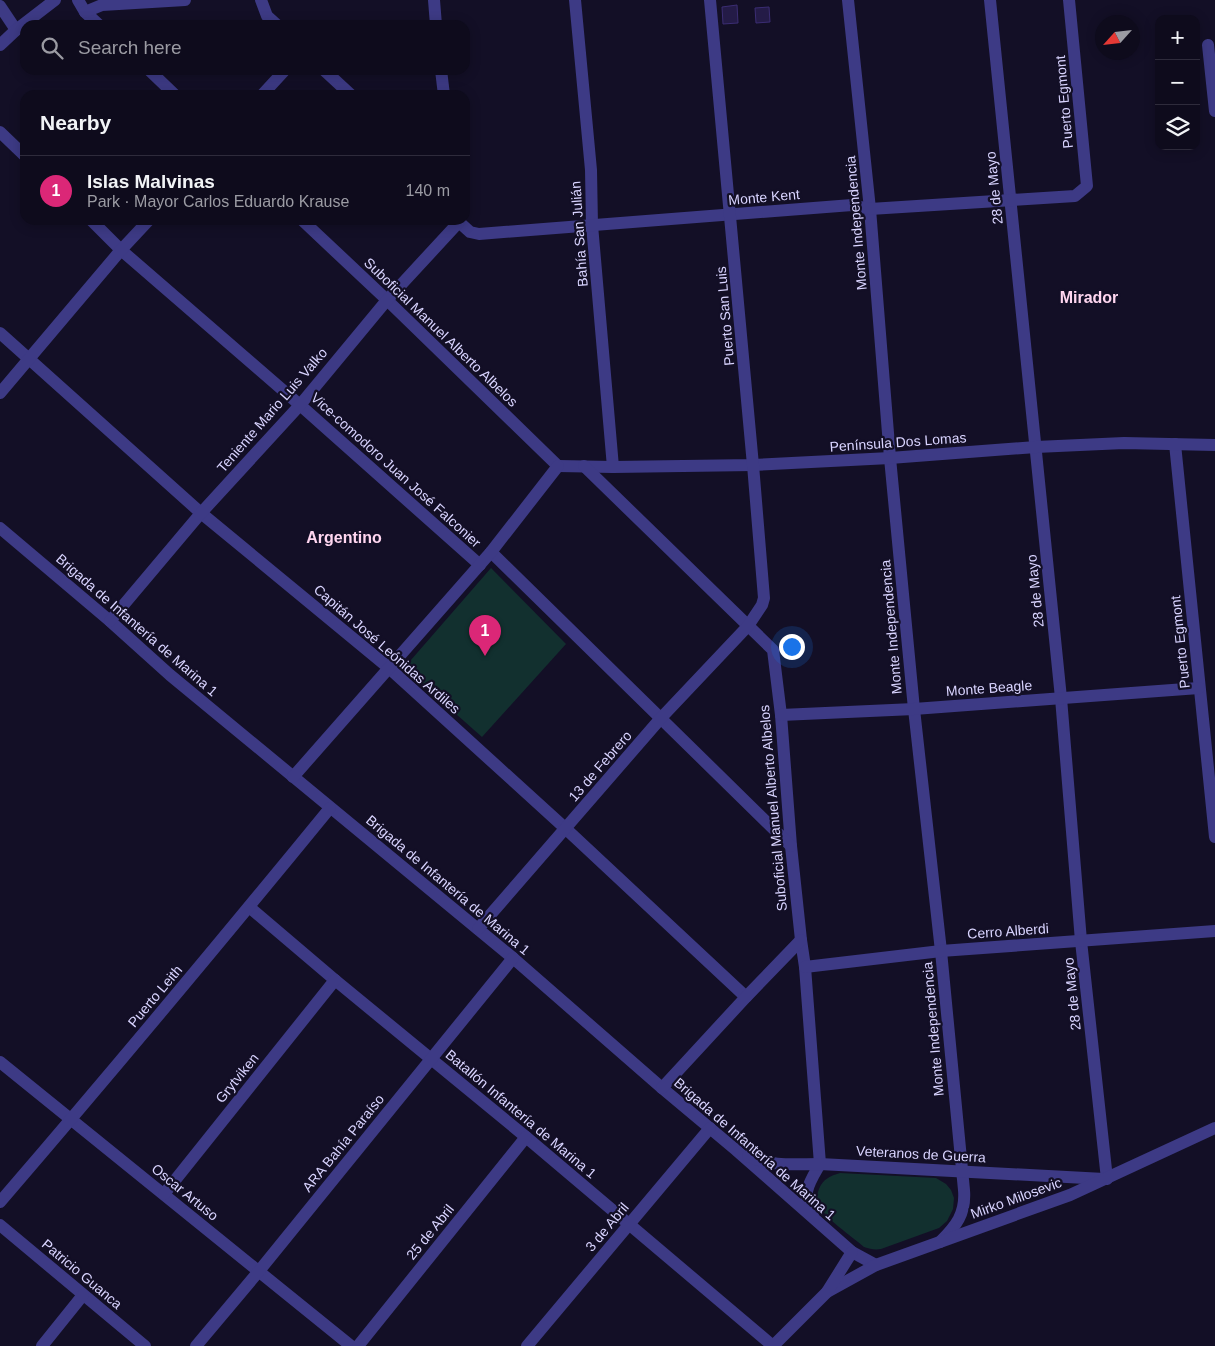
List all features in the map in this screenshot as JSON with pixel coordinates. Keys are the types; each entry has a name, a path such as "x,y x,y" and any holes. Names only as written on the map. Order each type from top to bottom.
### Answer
{"street":[{"path":"29,20 55,0"},
{"path":"78,0 85,12 94,20"},
{"path":"85,12 102,5 185,0"},
{"path":"261,0 267,16 271,20"},
{"path":"434,0 436,20"},
{"name":"Bahía San Julián","path":"575,0 613,467"},
{"name":"Puerto San Luis","path":"710,0 731,214 764,598 762,605 748,626"},
{"name":"Monte Independencia","path":"848,0 870,209 890,458 914,709 941,951 965,1200 957,1223 940,1242"},
{"name":"28 de Mayo","path":"990,0 1061,698 1081,941 1107,1179"},
{"name":"Puerto Egmont","path":"1069,0 1087,186 1075,196"},
{"path":"0,6 16,30"},
{"path":"0,45 20,27"},
{"path":"1208,45 1215,111"},
{"path":"153,75 170,90"},
{"path":"267,90 280,75"},
{"path":"329,75 346,90"},
{"path":"442,75 443,90"},
{"path":"0,132 20,151"},
{"name":"Monte Kent","path":"462,225 470,232 479,234 852,204 870,209 1075,196"},
{"name":"Vice-comodoro Juan José Falconier","path":"95,225 121,250 480,564"},
{"path":"0,393 144,225"},
{"name":"Suboficial Manuel Alberto Albelos","path":"307,225 558,466"},
{"name":"Teniente Mario Luis Valko","path":"110,621 201,512 300,405 387,300 454,225"},
{"name":"Capitán José Leónidas Ardiles","path":"0,333 201,512 389,668 746,996"},
{"name":"Península Dos Lomas","path":"558,466 753,465 1124,442 1215,445"},
{"name":"Puerto Egmont","path":"1175,444 1215,836"},
{"path":"293,777 491,552 558,466"},
{"name":"Suboficial Manuel Alberto Albelos","path":"584,466 773,650 781,715 791,846 805,966 820,1164"},
{"name":"Brigada de Infantería de Marina 1","path":"0,528 170,674 513,958 852,1252 876,1265"},
{"name":"Vice-comodoro Juan José Falconier","path":"491,552 791,846"},
{"name":"13 de Febrero","path":"478,929 661,718 748,626"},
{"name":"Monte Beagle","path":"781,715 914,709 1199,688"},
{"name":"Puerto Leith","path":"0,1202 330,808"},
{"name":"Batallón Infantería de Marina 1","path":"249,907 526,1137 773,1346"},
{"name":"Cerro Alberdi","path":"805,966 941,951 1215,931"},
{"path":"662,1088 746,996 801,940"},
{"name":"ARA Bahía Paraíso","path":"196,1346 513,958"},
{"name":"Grytviken","path":"164,1194 335,980"},
{"name":"Oscar Artuso","path":"0,1062 351,1346"},
{"name":"3 de Abril","path":"527,1346 710,1128"},
{"name":"Mirko Milosevic","path":"827,1292 876,1265 1070,1195 1215,1128"},
{"name":"25 de Abril","path":"358,1346 526,1137"},
{"name":"Veteranos de Guerra","path":"736,1150 765,1163 820,1164 1107,1179"},
{"path":"815,1220 806,1195 809,1182 820,1164"},
{"name":"Patricio Guanca","path":"0,1225 145,1346"},
{"name":"Mirko Milosevic","path":"773,1346 827,1292 852,1252"},
{"path":"42,1346 83,1294"}],"green space":[{"path":"491,568 566,644 482,737 404,668"},
{"path":"840,1173 936,1178 946,1184 951,1190 954,1198 953,1209 947,1221 939,1228 881,1249 864,1247 832,1221 817,1202 818,1193 825,1180"}],"building":[{"path":"737,5 738,23 723,24 722,7"},
{"path":"769,7 770,22 756,23 755,8"}],"place":[{"name":"Islas Malvinas","path":"485,656"}],"district":[{"name":"Mirador","path":"1089,297"},
{"name":"Argentino","path":"344,537"}]}
